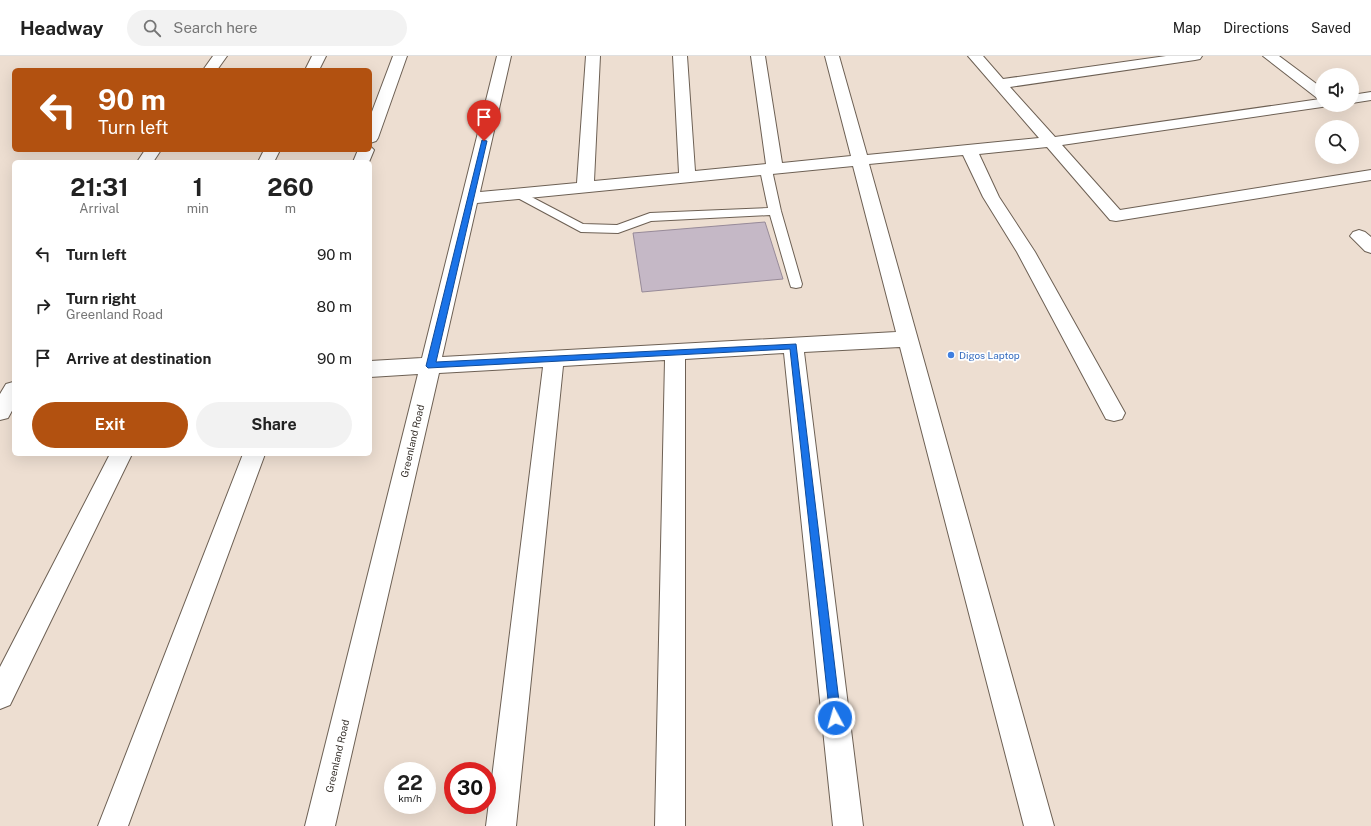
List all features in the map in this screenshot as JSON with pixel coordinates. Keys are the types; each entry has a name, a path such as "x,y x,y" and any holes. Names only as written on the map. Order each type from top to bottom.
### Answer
{"street":[{"path":"211,68 220,56"},
{"path":"313,68 319,56"},
{"path":"372,133 400,56"},
{"name":"Greenland Road","path":"320,826 504,56"},
{"path":"585,187 593,56"},
{"path":"680,56 687,177"},
{"path":"758,56 771,169"},
{"path":"832,56 1039,826"},
{"path":"975,56 1116,216 1371,175"},
{"path":"1000,84 1195,56"},
{"path":"1270,56 1315,90"},
{"path":"1359,98 1371,96"},
{"path":"471,198 1050,142 1315,104"},
{"path":"969,150 991,197 1026,252 1114,413"},
{"path":"372,369 908,339"},
{"path":"794,346 848,826"},
{"path":"670,826 675,352"},
{"path":"501,826 554,359"},
{"path":"0,412 9,390"},
{"path":"0,695 119,456"},
{"path":"112,826 253,456"}],"lane":[{"path":"771,169 775,212 796,284"},
{"path":"518,194 581,228 618,230 650,218 775,212"}],"building":[{"path":"765,222 783,279 642,292 633,233"}],"place":[{"name":"Digos Laptop","path":"951,355"}],"route":[{"path":"484,141 430,366 794,346 835,718"}]}
